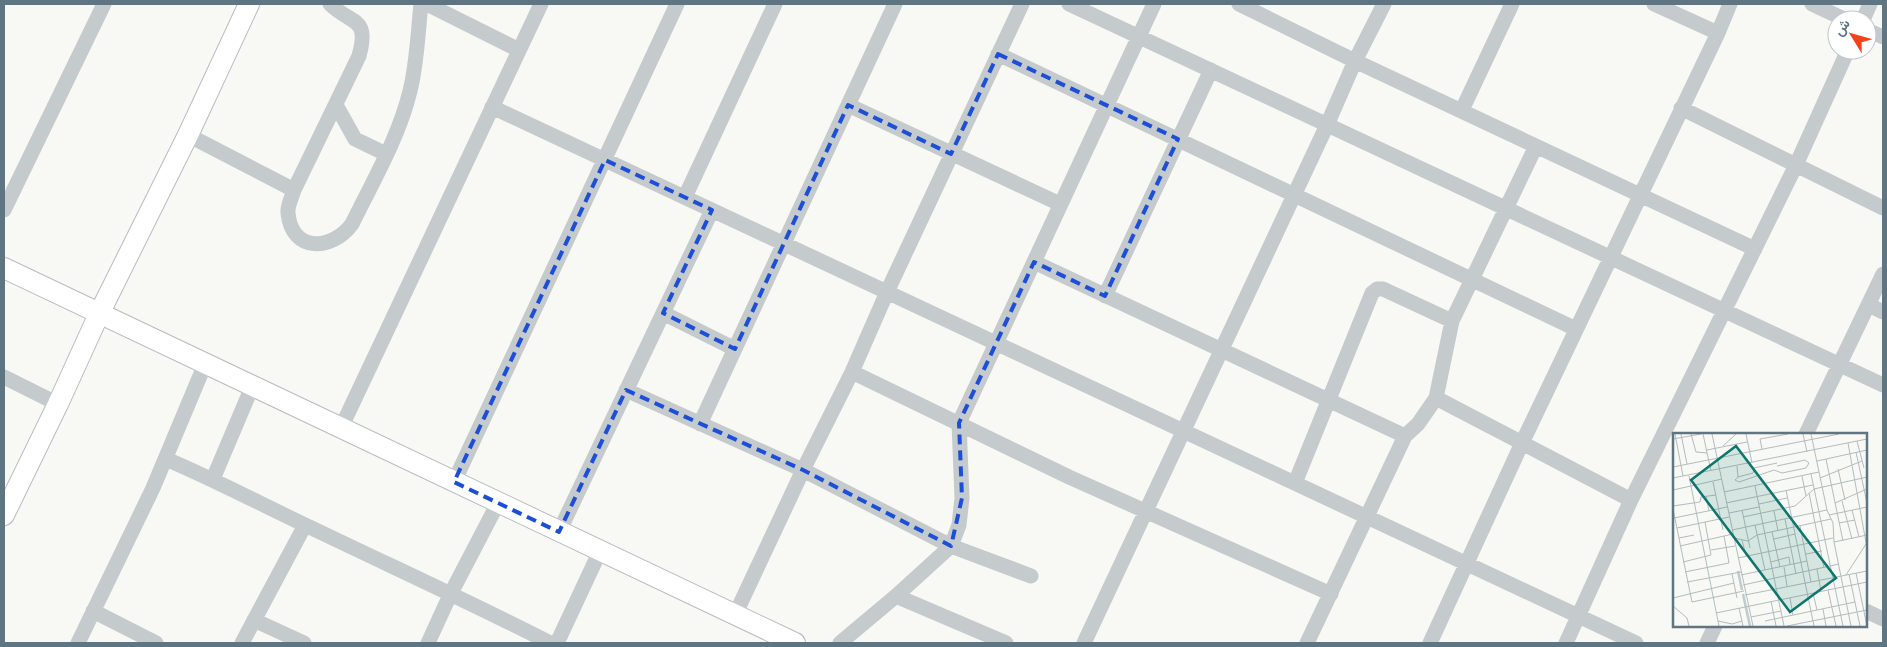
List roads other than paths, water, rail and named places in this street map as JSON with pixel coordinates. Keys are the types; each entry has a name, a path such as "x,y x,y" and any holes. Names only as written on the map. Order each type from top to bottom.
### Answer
{"street":[{"path":"4,210 104,4"},
{"path":"4,515 99,314 188,135 249,4"},
{"path":"330,4 353,19 360,28 364,40 359,56 294,190 288,211 291,225 297,236 306,242 318,244 335,240 345,234 352,224 386,154 407,104 411,89 420,4"},
{"path":"426,4 519,50"},
{"path":"341,428 540,4"},
{"path":"454,482 677,4"},
{"path":"685,197 775,4"},
{"path":"700,424 895,4"},
{"path":"735,615 852,372 887,292 1022,4"},
{"path":"1069,4 1883,385"},
{"path":"840,643 952,546 959,524 962,498 959,424 1154,4"},
{"path":"1238,4 1755,249"},
{"path":"1084,643 1327,125 1355,61 1384,4"},
{"path":"1462,110 1512,4"},
{"path":"1654,4 1718,34"},
{"path":"1430,643 1522,443 1718,34 1730,4"},
{"path":"1812,4 1827,11"},
{"path":"998,54 1576,329"},
{"path":"1566,643 1632,500 1796,165 1843,60"},
{"path":"1105,296 1211,70"},
{"path":"336,105 355,139 386,154"},
{"path":"848,105 1060,204"},
{"path":"492,107 1636,643"},
{"path":"1681,108 1883,208"},
{"path":"188,135 294,190"},
{"path":"1307,643 1405,436 1418,424 1436,398 1452,321 1536,146"},
{"path":"559,532 712,210"},
{"path":"1034,262 1405,436"},
{"path":"4,268 735,615 784,641"},
{"path":"1806,433 1883,274"},
{"path":"1296,484 1372,293 1377,289 1383,288 1452,321"},
{"path":"1869,305 1883,312"},
{"path":"663,313 735,348"},
{"path":"78,643 166,459 205,364"},
{"path":"852,372 1069,477 1331,594"},
{"path":"4,377 58,404"},
{"path":"213,478 252,386"},
{"path":"626,390 804,470 952,546 1031,576"},
{"path":"1436,398 1632,500"},
{"path":"166,459 213,478 305,525 550,643"},
{"path":"428,643 450,595 498,502"},
{"path":"242,643 305,525"},
{"path":"557,643 600,551"},
{"path":"896,596 1006,643"},
{"path":"93,611 156,643"},
{"path":"1867,611 1883,619"},
{"path":"254,620 304,643"},
{"path":"1707,643 1715,627"}]}
